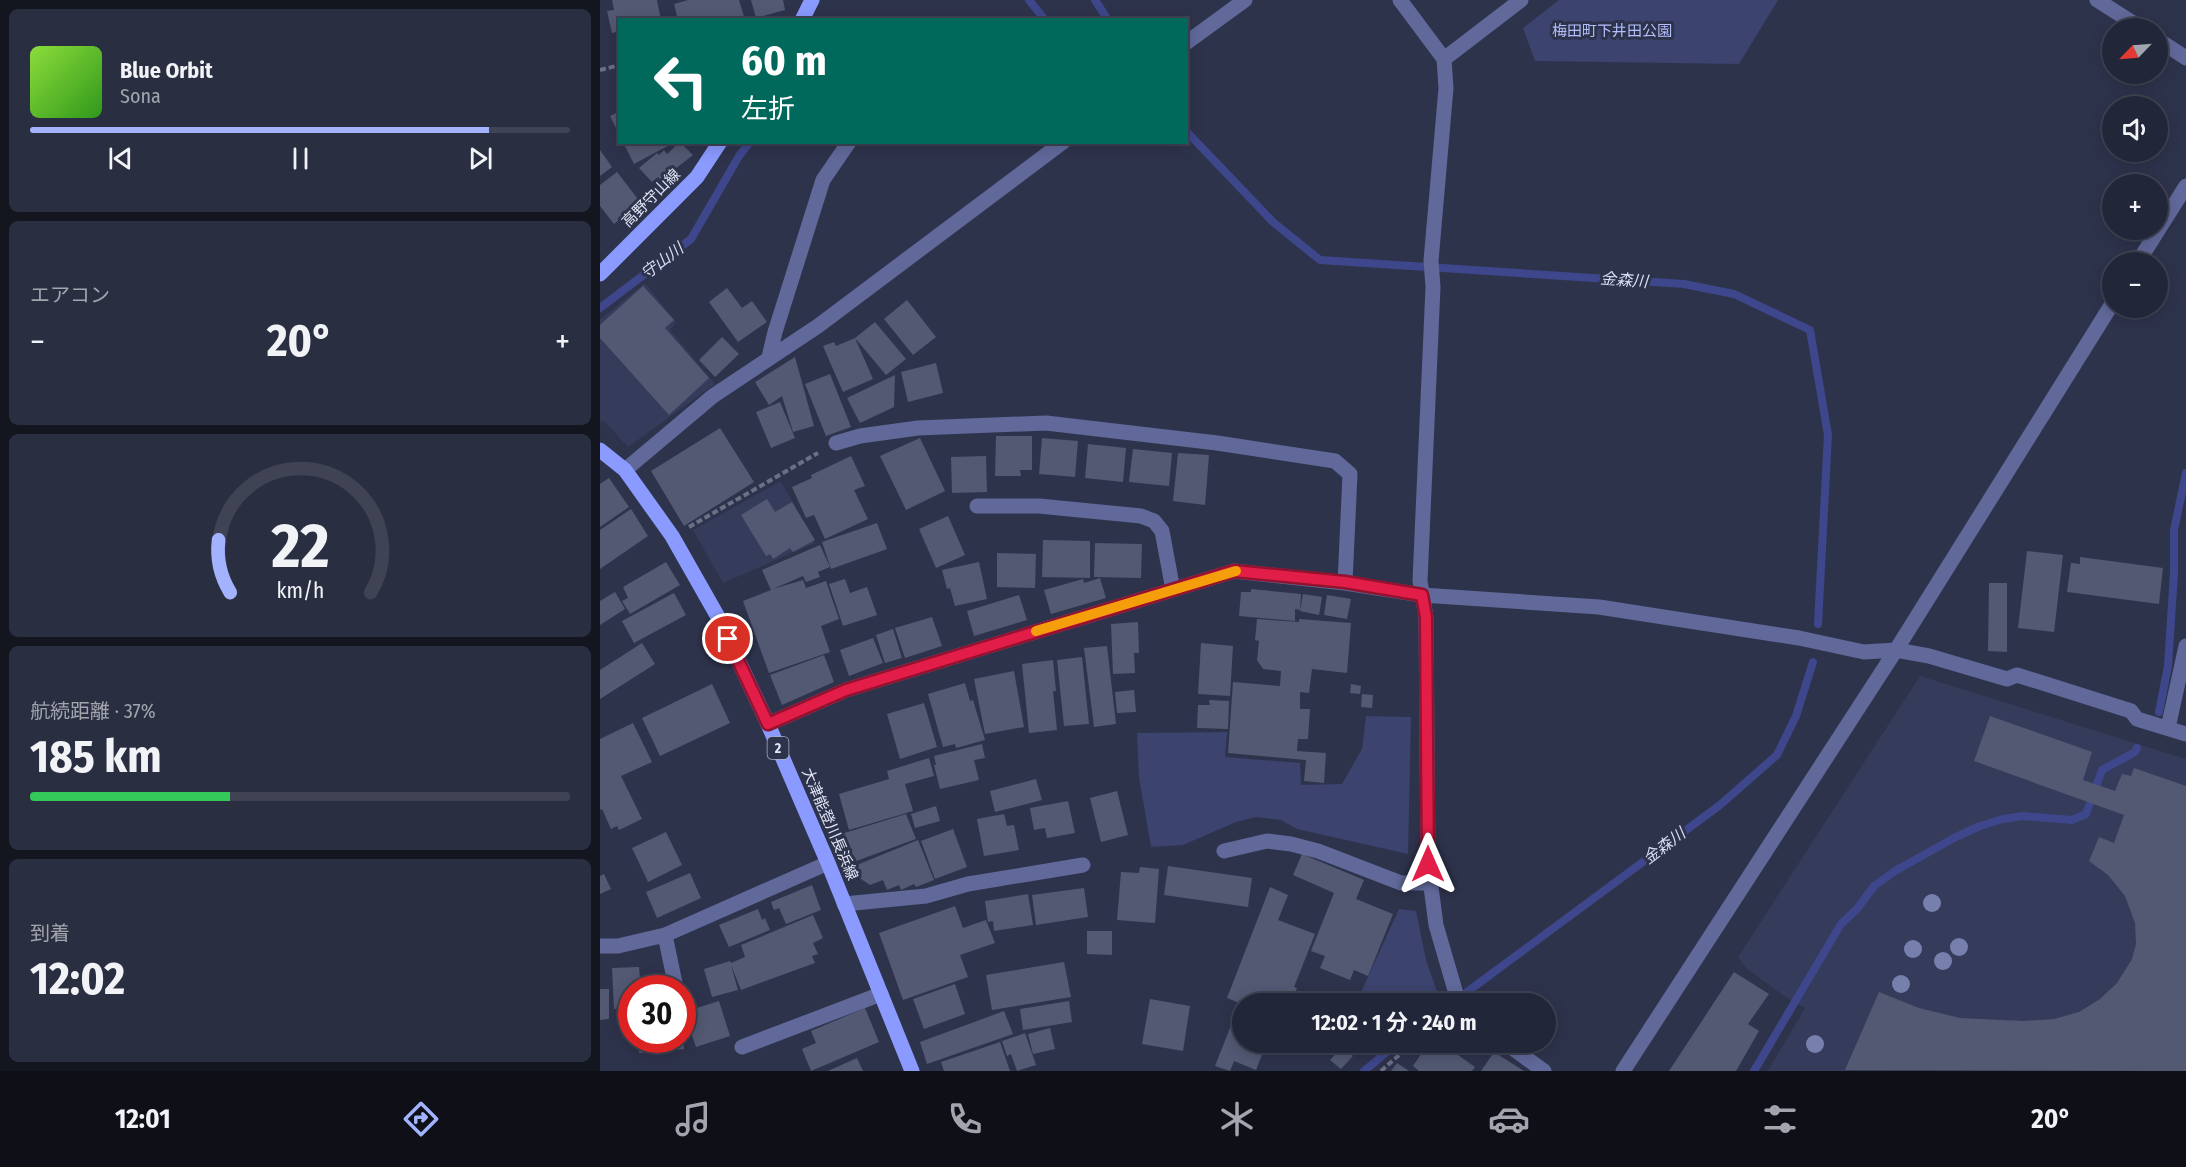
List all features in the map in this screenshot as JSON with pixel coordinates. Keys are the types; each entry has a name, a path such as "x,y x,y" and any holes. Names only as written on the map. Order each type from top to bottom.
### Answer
{"main road":[{"path":"803,18 812,0"},
{"name":"高野守山線","path":"600,274 697,177 719,144"},
{"name":"大津能登川長浜線","path":"600,450 625,470 672,536 718,617 768,724 828,863 912,1071"}],"street":[{"path":"1188,42 1245,0"},
{"path":"1400,0 1444,59 1446,88 1431,261 1433,287 1420,581 1426,617 1428,864 1436,926 1455,993"},
{"path":"1444,59 1521,0"},
{"path":"2097,0 2125,18"},
{"path":"2168,46 2186,58"},
{"path":"769,357 823,180 848,144"},
{"path":"625,470 713,396 818,326 1060,144"},
{"path":"2145,252 2184,193"},
{"path":"1623,1071 1896,650 2103,318"},
{"path":"836,443 860,436 918,428 1046,423 1217,443 1335,461 1350,474 1345,582"},
{"path":"976,506 1039,506 1141,516 1154,521 1162,531 1173,590"},
{"path":"768,724 846,690 1234,571 1345,582 1422,595 1599,607 1799,638 1864,652 1896,650 1929,656 2007,679 2017,675 2131,711 2137,718 2186,734"},
{"path":"2168,728 2186,646"},
{"path":"1224,851 1267,841 1291,844 1318,851 1401,883 1430,883"},
{"path":"600,946 618,946 664,935 828,863"},
{"path":"844,904 926,896 968,884 1083,865"},
{"path":"664,935 673,975"},
{"path":"742,1047 881,994"},
{"path":"1519,1053 1544,1071"}],"path":[{"path":"600,70 618,66"},
{"path":"672,536 836,443"},
{"path":"1380,1071 1401,1053"}],"shaded area":[{"path":"645,283 676,322 670,330 715,384 628,447 605,422 600,421 600,320"},
{"path":"781,481 815,543 723,583 693,530"},
{"path":"1920,676 2186,759 2186,1071 1768,1071 1805,1008 1747,969 1738,957"}],"green space":[{"name":"梅田町下井田公園","path":"1559,0 1778,0 1739,64 1535,61 1523,28"},
{"path":"1366,716 1411,717 1408,854 1297,829 1281,820 1256,817 1236,822 1183,845 1151,847 1139,777 1137,733 1227,732 1225,757 1300,763 1301,785 1342,784 1362,749"},
{"path":"1399,909 1416,911 1426,960 1438,993 1361,992"}],"building":[{"path":"612,0 657,0 661,18 618,18 618,32 612,33 607,11 614,10"},
{"path":"688,0 739,0 744,18 678,18 674,4"},
{"path":"751,0 783,0 785,10 756,18"},
{"path":"618,112 618,132 610,116"},
{"path":"624,144 671,144 634,164"},
{"path":"678,144 682,144 693,155 675,169 678,173 664,184 658,177 652,182 639,168 657,153 659,155 664,150 667,154"},
{"path":"600,150 612,167 600,176"},
{"path":"617,172 641,203 614,224 600,206 600,185"},
{"path":"643,286 674,320 665,328 709,378 669,415 600,338 600,325"},
{"path":"727,288 742,308 752,301 767,322 738,342 709,302"},
{"path":"907,300 936,337 913,355 884,319"},
{"path":"875,322 906,359 886,375 855,338"},
{"path":"722,337 739,354 715,377 699,360"},
{"path":"855,338 873,379 843,392 823,346 834,342 836,346"},
{"path":"795,357 814,426 793,432 782,396 769,405 755,382"},
{"path":"936,363 943,393 908,402 901,372"},
{"path":"830,374 851,427 826,436 805,384"},
{"path":"895,375 894,407 860,423 847,398"},
{"path":"780,402 795,438 771,448 756,412"},
{"path":"720,428 754,482 684,526 651,471"},
{"path":"996,436 1032,436 1032,470 1020,470 1021,476 995,476"},
{"path":"920,438 945,491 906,510 880,456"},
{"path":"1042,438 1078,441 1075,477 1039,474"},
{"path":"1088,444 1126,448 1123,482 1085,478"},
{"path":"1133,449 1172,453 1169,486 1129,482"},
{"path":"1178,453 1209,455 1205,505 1173,501"},
{"path":"851,456 865,486 854,490 868,519 825,539 814,515 806,518 792,487"},
{"path":"986,456 987,492 952,493 951,457"},
{"path":"609,478 629,507 600,527 600,484"},
{"path":"767,499 775,512 792,502 815,540 793,552 790,548 773,559 770,554 766,556 741,515"},
{"path":"631,509 648,536 600,569 600,530"},
{"path":"948,516 965,555 936,568 919,529"},
{"path":"877,523 887,549 831,569 822,542"},
{"path":"1043,540 1090,541 1090,578 1042,577"},
{"path":"1095,543 1142,544 1141,578 1094,577"},
{"path":"820,545 830,567 818,572 820,577 806,582 803,576 773,589 803,580 806,588 826,581 839,619 821,626 830,652 769,673 743,601 771,590 762,570"},
{"path":"2027,551 2063,555 2054,632 2018,628"},
{"path":"997,553 1036,554 1035,588 997,587"},
{"path":"2080,557 2163,568 2159,604 2067,592 2071,563 2080,564"},
{"path":"666,562 680,585 630,614 622,601 628,598 623,587"},
{"path":"979,562 987,599 955,606 942,570"},
{"path":"1100,578 1106,598 1051,614 1044,590 1083,579 1084,583"},
{"path":"845,579 850,593 867,587 877,615 843,626 829,584"},
{"path":"1989,583 2007,583 2007,652 1988,651"},
{"path":"1251,589 1301,594 1300,610 1295,609 1295,621 1239,616 1241,592 1251,592"},
{"path":"615,592 625,609 600,625 600,601"},
{"path":"674,593 686,615 634,643 622,621"},
{"path":"1303,594 1322,597 1319,615 1300,611"},
{"path":"1019,595 1027,620 974,636 967,611"},
{"path":"1327,595 1351,599 1347,619 1324,615"},
{"path":"932,617 942,646 905,658 895,628"},
{"path":"1257,619 1351,623 1347,673 1312,669 1309,693 1300,692 1300,709 1310,709 1308,739 1298,739 1297,751 1326,753 1324,783 1304,781 1306,760 1228,753 1233,682 1280,686 1281,671 1263,669 1257,660 1259,641 1255,640"},
{"path":"1138,622 1139,653 1134,653 1135,673 1113,674 1111,624"},
{"path":"893,629 902,658 885,663 876,635"},
{"path":"873,638 883,663 849,676 840,650"},
{"path":"642,643 655,664 600,699 600,670"},
{"path":"1201,643 1233,646 1230,696 1198,694"},
{"path":"1107,646 1116,724 1094,727 1084,648"},
{"path":"824,655 834,682 782,705 770,675"},
{"path":"1082,657 1089,724 1064,726 1057,660"},
{"path":"1053,660 1057,730 1029,733 1022,664"},
{"path":"1014,671 1024,727 985,734 974,679"},
{"path":"965,683 970,701 973,700 985,740 956,748 955,744 943,747 928,694"},
{"path":"712,684 730,723 660,756 642,718"},
{"path":"1351,684 1361,686 1360,694 1350,693"},
{"path":"1134,690 1136,712 1117,713 1115,692"},
{"path":"1362,694 1373,695 1372,708 1361,707"},
{"path":"1209,700 1229,701 1228,729 1197,728 1198,705 1210,705"},
{"path":"924,703 937,747 900,759 887,714"},
{"path":"1990,716 2092,752 2083,780 2115,791 2122,774 2131,776 2134,768 2186,786 2186,1071 1845,1070 1879,992 1919,1008 1960,1018 2023,1021 2054,1019 2079,1012 2100,999 2117,983 2132,959 2136,944 2135,923 2125,896 2108,875 2089,861 2099,837 2114,843 2124,815 1974,761"},
{"path":"633,723 652,762 621,776 642,819 619,830 617,826 611,829 602,809 600,810 600,739"},
{"path":"982,744 985,758 974,760 979,780 940,789 934,756"},
{"path":"929,758 934,776 905,784 913,811 849,830 839,794 889,779 887,771"},
{"path":"1036,779 1042,800 995,812 990,791"},
{"path":"1117,791 1128,835 1101,842 1090,798"},
{"path":"1068,801 1075,833 1047,838 1045,828 1034,830 1030,808"},
{"path":"936,806 940,821 915,828 911,814"},
{"path":"906,814 916,839 848,864 838,835"},
{"path":"1004,814 1007,826 1014,825 1019,850 984,856 977,819"},
{"path":"953,829 967,867 935,879 921,841"},
{"path":"666,832 682,865 648,882 632,848"},
{"path":"918,840 934,880 916,887 914,884 901,890 899,885 887,890 883,880 870,885 855,875 852,867"},
{"path":"1302,854 1364,880 1356,899 1393,914 1368,976 1354,970 1350,980 1320,968 1325,956 1311,951 1334,893 1293,875"},
{"path":"1168,866 1252,878 1248,907 1164,895"},
{"path":"1140,867 1159,869 1155,923 1117,920 1121,872 1139,873"},
{"path":"690,873 701,898 657,918 646,892"},
{"path":"604,874 611,889 600,894 600,876"},
{"path":"812,885 821,910 786,924 779,908 774,910 771,902"},
{"path":"1270,887 1288,895 1278,920 1315,934 1294,987 1297,988 1295,993 1232,993 1232,1000 1227,998"},
{"path":"1084,888 1088,917 1036,925 1032,895"},
{"path":"1028,894 1033,925 994,931 993,921 988,922 985,901"},
{"path":"955,906 963,928 986,920 995,943 960,955 968,977 903,1000 879,933"},
{"path":"758,909 762,920 765,918 770,930 729,947 719,925"},
{"path":"813,915 823,938 813,943 818,954 812,956 815,963 741,990 731,965 738,990 712,997 704,969 730,961 731,963 745,957 741,945"},
{"path":"1087,931 1112,931 1112,955 1087,954"},
{"path":"1064,962 1071,997 992,1010 986,975"},
{"path":"639,967 640,975 618,975 618,1009 614,1009 612,968"},
{"path":"1734,972 1769,994 1748,1024 1759,1031 1736,1071 1669,1071"},
{"path":"955,984 965,1014 924,1029 913,999"},
{"path":"600,989 609,989 609,1019 600,1020"},
{"path":"1150,999 1190,1006 1183,1051 1142,1044"},
{"path":"719,1001 730,1036 696,1047 696,1008"},
{"path":"1069,1001 1072,1022 1023,1030 1020,1009"},
{"path":"865,1008 879,1042 811,1071 802,1049 816,1043 811,1031"},
{"path":"1004,1011 1013,1034 927,1064 920,1042"},
{"path":"1232,1023 1232,1053 1263,1053 1256,1070 1234,1061 1230,1071 1215,1066"},
{"path":"1050,1028 1055,1049 1033,1054 1028,1034"},
{"path":"1025,1033 1036,1065 1017,1071 1011,1054 1007,1056 1002,1041"},
{"path":"1000,1042 1010,1071 944,1071 941,1062"},
{"path":"1336,1053 1350,1053 1353,1056 1341,1069 1330,1060"},
{"path":"1422,1053 1455,1053 1475,1067 1472,1071 1419,1071 1413,1066"},
{"path":"1496,1053 1524,1071 1481,1071"},
{"path":"857,1058 863,1071 828,1071"},
{"path":"1397,1063 1409,1071 1391,1071"}],"waterway":[{"name":"金森川","path":"1029,0 1043,18"},
{"name":"金森川","path":"1095,0 1107,18"},
{"name":"金森川","path":"1188,133 1273,222 1320,260 1684,284 1734,294 1810,330 1828,435 1818,624"},
{"name":"守山川","path":"600,308 691,239 739,156 748,144"},
{"path":"2159,712 2168,666 2174,573 2174,530 2186,473"},
{"name":"金森川","path":"1467,992 1720,805 1777,755 1796,716 1813,662"},
{"path":"1754,1071 1841,924 1857,909 1874,886 1895,871 1980,826 2023,816 2072,820 2086,814 2102,770 2135,752 2137,748"},
{"name":"金森川","path":"1364,1071 1386,1053"}],"slow traffic":[{"path":"1036,631 1236,571"}],"route":[{"path":"728,639 768,724 846,690 1234,571 1345,582 1422,595 1426,617 1428,864"}]}
